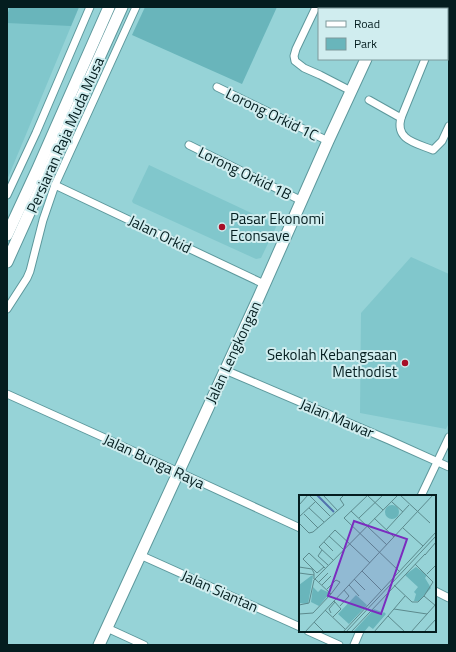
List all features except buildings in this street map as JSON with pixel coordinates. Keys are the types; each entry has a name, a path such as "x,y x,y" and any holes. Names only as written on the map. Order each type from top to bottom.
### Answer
{"street":[{"path":"7,195 36,134 90,7"},
{"name":"Persiaran Raja Muda Musa","path":"7,235 109,7"},
{"name":"Persiaran Raja Muda Musa","path":"7,262 122,7"},
{"path":"7,309 30,271 43,220 55,184 136,7"},
{"path":"316,7 296,49 294,56 295,61 304,68 351,91"},
{"name":"Jalan Lengkongan","path":"99,645 366,60"},
{"path":"425,60 401,118 399,124 400,130 404,138 433,150 442,141 449,126"},
{"name":"Lorong Orkid 1C","path":"217,88 328,141"},
{"path":"368,100 401,118"},
{"name":"Lorong Orkid 1B","path":"189,145 302,201"},
{"name":"Jalan Orkid","path":"55,184 264,284"},
{"name":"Jalan Mawar","path":"225,370 449,467"},
{"name":"Jalan Bunga Raya","path":"7,394 299,528"},
{"path":"421,495 449,437"},
{"name":"Jalan Siantan","path":"140,555 299,628"},
{"path":"436,592 449,598"},
{"path":"107,628 144,645"},
{"path":"310,632 338,645"},
{"path":"354,645 360,632"}],"shaded area":[{"path":"7,7 79,7 7,180"},
{"path":"149,165 277,225 261,258 256,259 133,203 132,201"},
{"name":"Sekolah Kebangsaan Methodist","path":"411,257 449,274 449,423 446,429 360,413 361,313"}],"green space":[{"path":"10,7 79,7 71,26 7,23 7,15"},
{"path":"145,7 277,7 242,84 132,35"}],"place":[{"name":"Pasar Ekonomi Econsave","path":"222,227"},
{"name":"Sekolah Kebangsaan Methodist","path":"405,363"}]}
